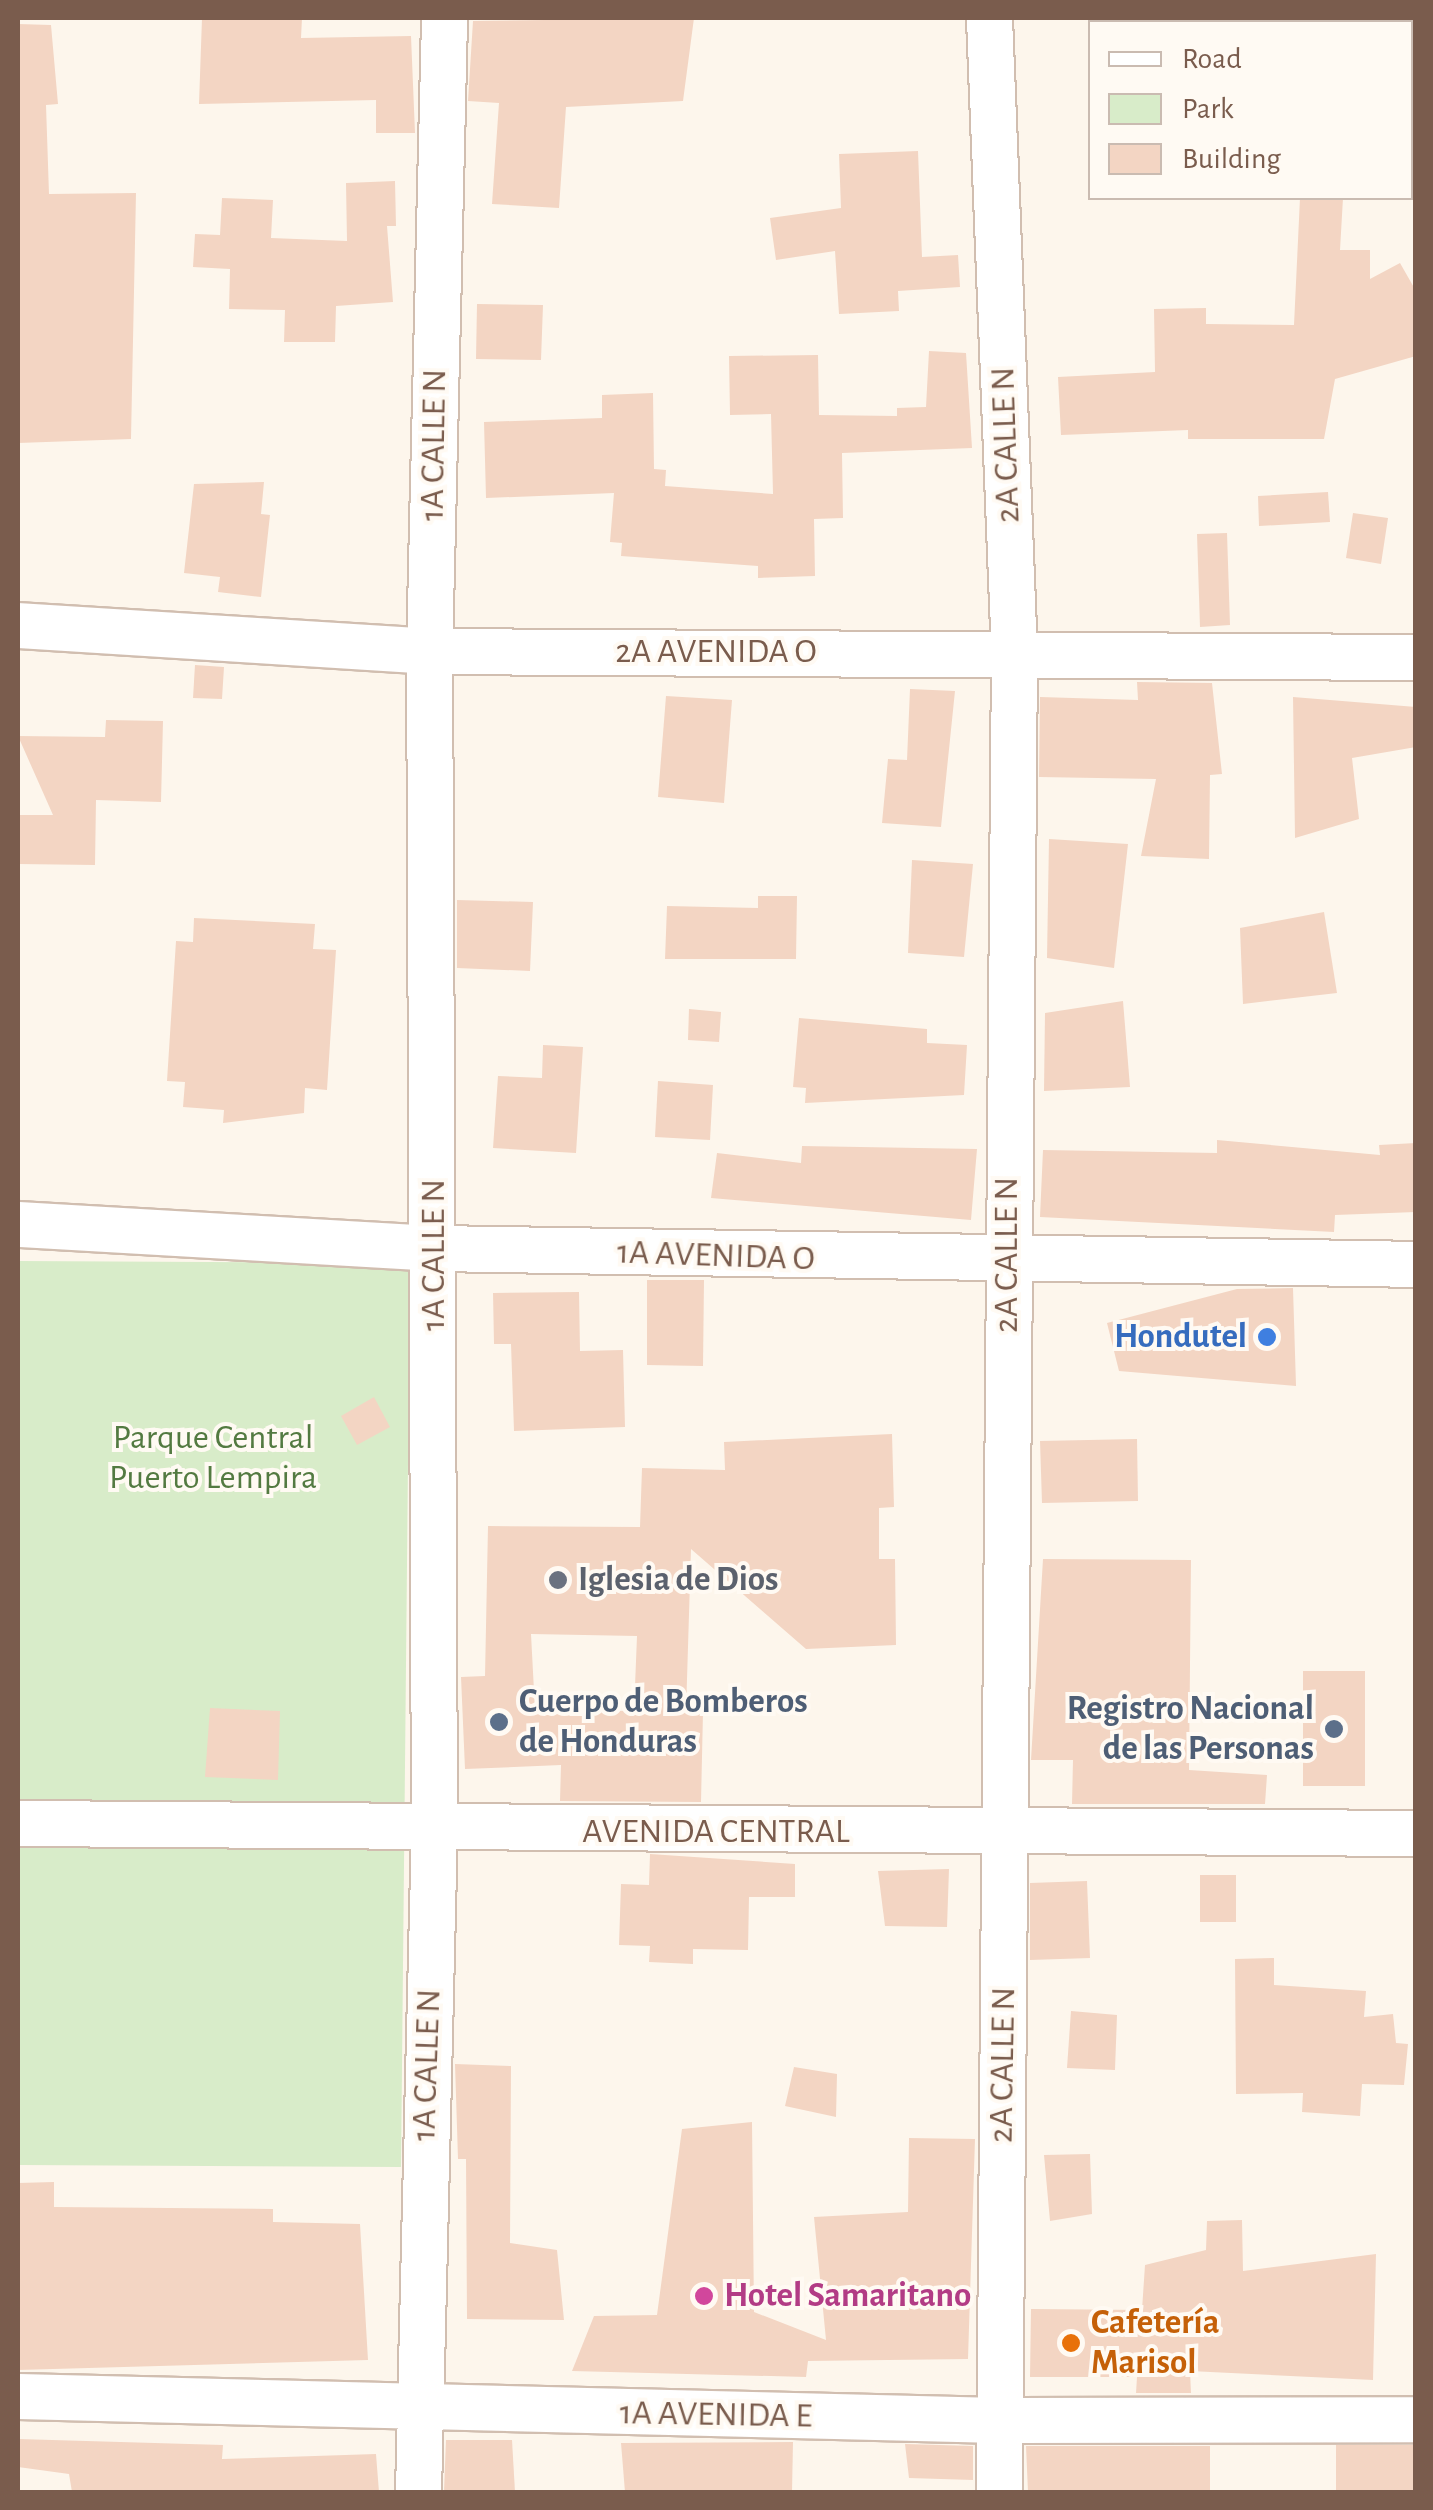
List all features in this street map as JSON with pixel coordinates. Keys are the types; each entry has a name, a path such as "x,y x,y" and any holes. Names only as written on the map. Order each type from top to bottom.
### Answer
{"street":[{"name":"1A CALLE N","path":"418,2492 434,1830 435,1248 429,651 444,18"},
{"name":"2A CALLE N","path":"989,18 1014,653 999,2492"},
{"name":"2A AVENIDA O","path":"18,624 429,651 1416,657"},
{"name":"1A AVENIDA O","path":"18,1224 435,1248 1007,1264 1416,1264"},
{"name":"AVENIDA CENTRAL","path":"18,1823 434,1830 1416,1833"},
{"name":"1A AVENIDA E","path":"18,2396 418,2410 999,2420 1416,2419"}],"green space":[{"name":"Parque Central Puerto Lempira","path":"18,1261 410,1263 401,2167 18,2165"}],"building":[{"path":"202,18 302,18 301,38 411,36 415,133 376,133 376,100 199,104"},
{"path":"694,18 683,101 566,107 559,208 492,204 499,103 468,101 473,21"},
{"path":"18,24 51,25 58,104 46,105 49,194 136,193 131,439 18,443"},
{"path":"918,151 922,257 958,255 960,287 898,291 899,311 839,314 835,251 776,260 770,218 841,208 839,154"},
{"path":"395,181 396,226 387,226 393,302 336,306 335,342 284,342 285,310 229,309 230,269 193,267 195,234 220,235 222,198 273,200 271,238 347,241 346,183"},
{"path":"1300,200 1343,200 1340,250 1370,250 1370,279 1400,263 1416,291 1416,356 1335,379 1324,439 1188,439 1188,430 1061,435 1058,377 1155,372 1154,309 1206,308 1206,324 1294,325"},
{"path":"477,304 543,305 541,360 476,359"},
{"path":"929,351 966,353 972,448 842,453 843,518 814,519 815,576 758,578 758,566 621,556 622,543 610,542 614,493 486,498 484,422 602,418 602,395 653,393 654,469 666,470 665,486 773,494 771,414 730,415 729,356 818,355 819,415 897,416 897,408 926,407"},
{"path":"264,482 261,514 270,515 261,597 218,592 220,577 184,573 194,484"},
{"path":"1328,492 1330,522 1259,526 1258,496"},
{"path":"1353,513 1388,518 1381,564 1346,558"},
{"path":"1227,533 1230,625 1200,627 1197,534"},
{"path":"195,665 224,667 222,699 193,698"},
{"path":"1137,682 1212,683 1222,774 1210,775 1209,859 1141,856 1156,779 1039,777 1040,697 1138,700"},
{"path":"910,689 955,691 941,827 882,823 888,759 907,760"},
{"path":"666,696 732,700 724,803 658,797"},
{"path":"1293,697 1416,707 1416,747 1352,758 1359,819 1295,838"},
{"path":"106,720 163,721 161,802 96,800 95,865 18,864 18,815 53,815 18,736 105,737"},
{"path":"1049,839 1128,844 1114,968 1047,958"},
{"path":"912,860 973,864 964,957 908,953"},
{"path":"758,896 797,896 796,959 665,959 667,906 758,908"},
{"path":"457,900 533,902 530,971 457,968"},
{"path":"1324,912 1337,993 1243,1004 1240,928"},
{"path":"194,918 315,924 313,949 336,950 327,1090 305,1088 304,1113 223,1123 224,1110 183,1107 185,1082 167,1081 176,941 193,942"},
{"path":"1123,1001 1130,1087 1044,1091 1045,1013"},
{"path":"689,1009 721,1012 719,1042 688,1040"},
{"path":"799,1018 927,1029 927,1043 967,1045 964,1095 805,1103 806,1088 793,1087"},
{"path":"543,1045 583,1047 576,1153 493,1148 498,1076 542,1078"},
{"path":"658,1081 713,1085 710,1140 655,1137"},
{"path":"1217,1140 1380,1155 1379,1145 1416,1143 1416,1212 1335,1215 1334,1232 1040,1217 1043,1150 1217,1153"},
{"path":"802,1146 977,1149 971,1220 711,1198 717,1153 801,1163"},
{"path":"647,1280 704,1280 703,1366 647,1365"},
{"path":"1293,1288 1296,1386 1119,1371 1107,1323 1237,1289"},
{"path":"579,1292 580,1351 623,1350 625,1427 514,1431 511,1344 494,1344 493,1293"},
{"path":"374,1397 390,1427 357,1445 341,1416"},
{"path":"892,1434 894,1507 879,1508 879,1559 895,1559 896,1645 806,1649 691,1549 686,1712 703,1712 701,1802 560,1801 561,1765 465,1769 461,1677 485,1676 488,1526 640,1527 642,1468 725,1470 724,1442","holes":["531,1634 637,1636 634,1711 535,1710"]},
{"path":"1137,1439 1138,1501 1042,1503 1040,1441"},
{"path":"1043,1559 1191,1560 1189,1770 1267,1775 1265,1804 1072,1804 1073,1760 1031,1760"},
{"name":"Registro Nacional de las Personas","path":"1303,1671 1365,1671 1365,1786 1303,1786"},
{"path":"210,1708 280,1711 278,1780 205,1777"},
{"path":"650,1854 795,1864 795,1897 749,1897 748,1950 693,1949 693,1964 649,1962 650,1946 619,1945 621,1884 649,1885"},
{"path":"949,1869 947,1927 885,1926 878,1871"},
{"path":"1200,1875 1236,1875 1236,1922 1200,1922"},
{"path":"1087,1881 1090,1958 1030,1960 1030,1883"},
{"path":"1274,1958 1274,1985 1366,1991 1364,2017 1393,2014 1396,2043 1408,2044 1404,2085 1362,2084 1360,2116 1302,2112 1303,2093 1236,2094 1235,1959"},
{"path":"1071,2011 1117,2015 1115,2070 1067,2068"},
{"path":"455,2064 511,2066 510,2243 557,2250 564,2320 467,2319 466,2159 458,2159"},
{"path":"794,2067 837,2074 836,2117 785,2106"},
{"path":"752,2122 754,2312 826,2340 814,2217 908,2212 909,2138 975,2139 968,2359 808,2361 806,2377 572,2371 594,2316 657,2315 682,2129"},
{"path":"1090,2154 1092,2214 1050,2221 1044,2155"},
{"path":"54,2182 54,2207 273,2209 273,2222 360,2224 368,2360 18,2370 18,2183"},
{"path":"1242,2220 1243,2271 1376,2254 1373,2380 1190,2371 1191,2393 1136,2393 1137,2377 1030,2377 1031,2309 1142,2310 1145,2265 1206,2250 1207,2221"},
{"path":"18,2439 223,2445 222,2459 376,2454 379,2492 72,2492 69,2474 18,2467"},
{"path":"446,2440 512,2440 515,2492 444,2492"},
{"path":"793,2442 792,2492 625,2492 621,2443"},
{"path":"905,2444 973,2446 973,2480 909,2478"},
{"path":"1336,2445 1416,2445 1416,2492 1336,2492"},
{"path":"1026,2446 1210,2446 1210,2492 1028,2492"}],"place":[{"name":"Hondutel","path":"1267,1337"},
{"name":"Iglesia de Dios","path":"558,1580"},
{"name":"Cuerpo de Bomberos de Honduras","path":"499,1722"},
{"name":"Registro Nacional de las Personas","path":"1334,1729"},
{"name":"Hotel Samaritano","path":"704,2296"},
{"name":"Cafetería Marisol","path":"1071,2343"}]}
